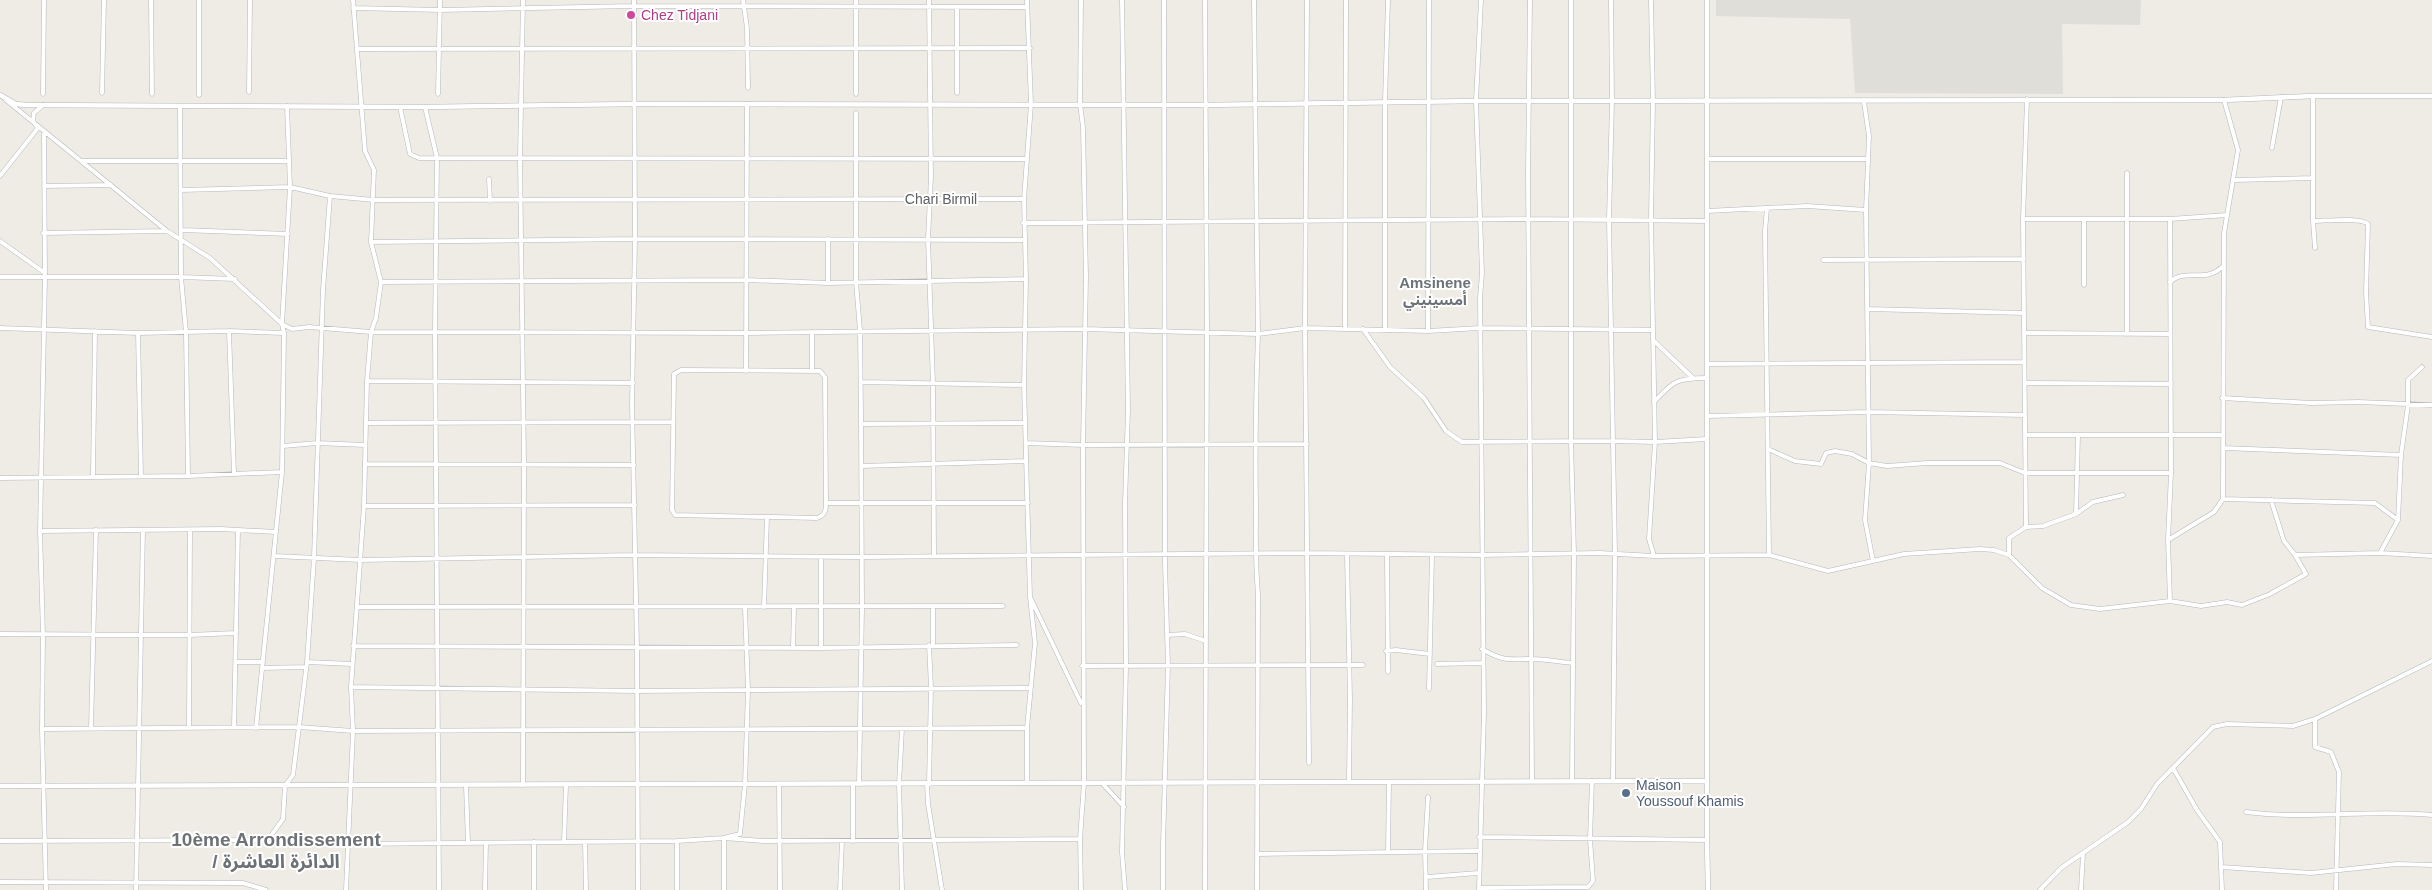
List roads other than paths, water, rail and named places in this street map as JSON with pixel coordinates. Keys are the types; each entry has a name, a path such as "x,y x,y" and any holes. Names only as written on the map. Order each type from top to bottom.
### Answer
{"street":[{"path":"43,94 44,0"},
{"path":"102,93 104,0"},
{"path":"151,0 152,94"},
{"path":"199,0 199,95"},
{"path":"249,92 250,0"},
{"path":"346,890 353,731 351,687 364,506 367,382 371,332 376,318 381,282 371,242 374,170 365,150 353,0"},
{"path":"438,94 440,0"},
{"path":"523,0 520,105 525,608 523,785"},
{"path":"634,0 635,281 633,423 637,648 636,785 638,890"},
{"path":"743,0 748,50 748,88"},
{"path":"856,0 856,94"},
{"path":"929,0 931,158 928,240 932,331 934,556"},
{"path":"1027,0 1031,104 1023,223 1026,279 1024,385 1028,555 1035,642 1027,728 1027,783"},
{"path":"1081,0 1080,104 1083,127 1085,222 1084,626 1082,666 1084,783 1080,839 1081,890"},
{"path":"1122,0 1127,444 1125,783 1122,852 1125,890"},
{"path":"1163,890 1168,665 1163,104 1164,0"},
{"path":"1205,0 1204,105 1207,332 1205,554 1207,782 1205,890"},
{"path":"1254,0 1258,334 1254,445 1254,553 1258,593 1257,890"},
{"path":"1307,0 1305,328 1309,763"},
{"path":"1345,329 1346,0"},
{"path":"1385,330 1385,102 1388,0"},
{"path":"1428,331 1429,0"},
{"path":"1481,0 1476,101 1480,220 1482,663 1484,712 1478,852 1479,889 1590,889 1593,881 1590,839 1592,781"},
{"path":"1530,0 1529,219 1532,781"},
{"path":"1571,0 1570,330 1574,553 1572,781"},
{"path":"1610,0 1612,102 1609,219 1615,554 1613,781"},
{"path":"1651,0 1653,101 1651,219 1655,442 1648,539 1654,556"},
{"path":"1707,0 1708,890"},
{"path":"354,8 441,10 634,6 1027,7"},
{"path":"957,7 957,94"},
{"path":"357,49 634,48 748,50 1030,48"},
{"path":"0,95 44,133 167,231 235,279 282,324 292,329 309,327 371,332 522,333 634,331 745,333 1084,329 1258,334 1305,328 1428,331 1480,328 1653,330"},
{"path":"5,99 16,104 47,105 425,107 929,103 1204,105 1476,101 1864,102 2027,99 2224,100 2313,96 2432,96"},
{"path":"2313,96 2313,221 2315,248"},
{"path":"2272,148 2281,97"},
{"path":"2026,526 2023,219 2027,99"},
{"path":"2168,540 2214,512 2223,499 2224,233 2238,150 2224,100"},
{"path":"1864,102 1869,136 1866,210 1869,463 1865,520 1873,561"},
{"path":"746,371 745,158 747,104"},
{"path":"38,128 34,121 34,113 39,107 47,105"},
{"path":"180,106 181,277 186,332 188,476"},
{"path":"256,728 275,556 282,472 284,333 282,324 290,187 287,106"},
{"path":"400,107 410,154 419,158 634,160 745,158 1026,159"},
{"path":"425,107 438,158 438,201 435,240 435,332 437,382 436,647 440,843 439,890"},
{"path":"856,113 858,158 856,281 860,331 861,382 862,608 859,784"},
{"path":"0,175 38,128"},
{"path":"44,133 43,233 45,275 40,531 46,890"},
{"path":"1707,159 1868,158"},
{"path":"80,160 288,161"},
{"path":"2127,173 2127,334"},
{"path":"489,178 490,200"},
{"path":"2234,180 2313,178"},
{"path":"44,186 111,186"},
{"name":"Chari Birmil","path":"180,190 290,187 330,196 374,200 438,201 1024,199"},
{"path":"0,841 268,839 283,819 285,786 293,776 307,665 314,558 321,329 330,196"},
{"path":"1707,210 1807,206 1866,210"},
{"path":"1767,208 1765,231 1768,555"},
{"path":"2023,219 2170,219 2227,214"},
{"path":"1023,223 1529,219 1707,221"},
{"path":"2084,219 2084,285"},
{"path":"2170,219 2171,473 2168,540 2170,601"},
{"path":"2313,221 2363,220 2368,224 2366,292 2368,327 2432,336"},
{"path":"182,230 288,234"},
{"path":"43,233 167,231"},
{"path":"371,242 635,239 786,241 828,239 1024,240"},
{"path":"828,239 828,283"},
{"path":"0,241 45,275"},
{"path":"1823,260 2024,259"},
{"path":"2170,282 2180,276 2210,276 2224,265"},
{"path":"0,277 45,275 235,279"},
{"path":"381,282 746,280 828,283 1026,279"},
{"path":"1868,310 2024,314"},
{"path":"0,328 138,333 229,331 284,333"},
{"path":"1363,330 1390,367 1424,398 1446,430 1462,442 1655,442 1707,439"},
{"path":"93,475 94,331"},
{"path":"229,331 234,474"},
{"path":"812,332 812,371"},
{"path":"138,333 141,476"},
{"path":"2024,333 2170,334"},
{"path":"1653,340 1693,378"},
{"path":"1707,364 2024,362"},
{"path":"2380,553 2398,520 2400,455 2408,406 2408,380 2422,367"},
{"path":"681,370 812,371 820,371 825,377 826,512 817,518 675,515 672,510 674,374 681,370"},
{"path":"1654,402 1670,384 1693,378 1707,378"},
{"path":"367,382 633,383"},
{"path":"861,382 1024,385"},
{"path":"2024,383 2170,384"},
{"path":"2222,398 2408,406 2432,405"},
{"path":"1707,416 1867,412 2025,415"},
{"path":"366,423 523,424 673,422"},
{"path":"861,424 1025,423"},
{"path":"2025,435 2222,435"},
{"path":"2076,514 2078,435"},
{"path":"283,446 317,443 365,445"},
{"path":"1026,443 1083,445 1307,444"},
{"path":"2223,448 2400,455"},
{"path":"1768,449 1795,461 1821,464 1826,453 1835,451 1852,454 1869,463 1887,466 1927,463 2000,463 2025,473 2171,473"},
{"path":"861,466 1025,461"},
{"path":"365,464 524,463 634,465"},
{"path":"0,478 93,475 188,476 282,472"},
{"path":"2009,555 2009,538 2026,526 2043,526 2076,514 2093,502 2124,495"},
{"path":"2223,499 2375,503 2398,520"},
{"path":"1307,553 1356,555 1574,553 1654,556 1768,555 1828,571 1904,554 1939,550 1994,550 2009,555 2042,588 2071,605 2100,609 2170,601 2201,606 2226,602 2242,605 2270,594 2306,574 2284,541 2271,500"},
{"path":"826,504 933,505 1028,503"},
{"path":"364,506 635,505"},
{"path":"764,607 767,517"},
{"path":"91,728 96,530"},
{"path":"136,890 143,530"},
{"path":"189,728 190,530"},
{"path":"40,531 238,530 276,532"},
{"path":"234,727 238,530"},
{"path":"275,556 360,560 634,555 821,557 1254,553 1356,555"},
{"path":"2295,555 2380,553 2432,556"},
{"path":"1347,554 1350,664 1349,782"},
{"path":"1387,555 1386,651 1388,672"},
{"path":"1429,689 1432,555"},
{"path":"821,557 821,648"},
{"path":"1030,597 1059,659 1079,694 1084,709"},
{"path":"358,607 933,608 1003,606"},
{"path":"793,647 794,607"},
{"path":"724,838 740,834 745,784 748,690 746,608"},
{"path":"933,608 928,784 933,842 943,889"},
{"path":"0,634 190,635 236,633"},
{"path":"1167,635 1185,634 1206,641"},
{"path":"354,646 821,648 1017,645"},
{"path":"1482,649 1493,656 1512,661 1532,659 1573,663"},
{"path":"1386,651 1396,650 1430,654"},
{"path":"2040,890 2061,868 2128,822 2141,809 2157,784 2214,727 2227,724 2293,726 2315,719 2432,661"},
{"path":"236,662 263,662"},
{"path":"1437,664 1482,663"},
{"path":"262,668 352,664"},
{"path":"1082,666 1206,664 1258,666 1308,664 1363,665"},
{"path":"351,687 437,686 637,690 931,687 1030,688"},
{"path":"2315,719 2315,748 2331,752 2339,772 2336,890"},
{"path":"42,729 299,726 353,731 636,728 860,730 1027,728"},
{"path":"902,729 899,784 902,890"},
{"path":"2173,768 2197,810 2217,835 2220,842 2222,890"},
{"path":"0,786 1707,781"},
{"path":"1388,851 1389,782"},
{"path":"1102,783 1124,807"},
{"path":"779,784 780,890"},
{"path":"853,784 853,841"},
{"path":"564,842 566,785"},
{"path":"466,786 468,843"},
{"path":"1426,890 1424,851 1428,797"},
{"path":"2246,812 2279,816 2338,816 2397,812 2432,815"},
{"path":"1479,837 1556,836 1590,839 1707,840"},
{"path":"349,844 677,842 724,838 780,841 933,842 1080,839"},
{"path":"724,838 724,890"},
{"path":"840,890 842,841"},
{"path":"534,842 534,890"},
{"path":"585,842 586,890"},
{"path":"677,842 677,890"},
{"path":"485,890 486,843"},
{"path":"1258,854 1388,851 1478,852"},
{"path":"2081,890 2083,854"},
{"path":"2222,867 2311,873 2398,864 2432,865"},
{"path":"1427,877 1478,873"},
{"path":"0,882 243,883 266,890"}],"place":[{"name":"Chez Tidjani","path":"631,15"},
{"name":"Maison Youssouf Khamis","path":"1626,793"}],"district":[{"name":"Amsinene أمسينيني","path":"1435,292"},
{"name":"10ème Arrondissement / الدائرة العاشرة","path":"276,850"}]}
